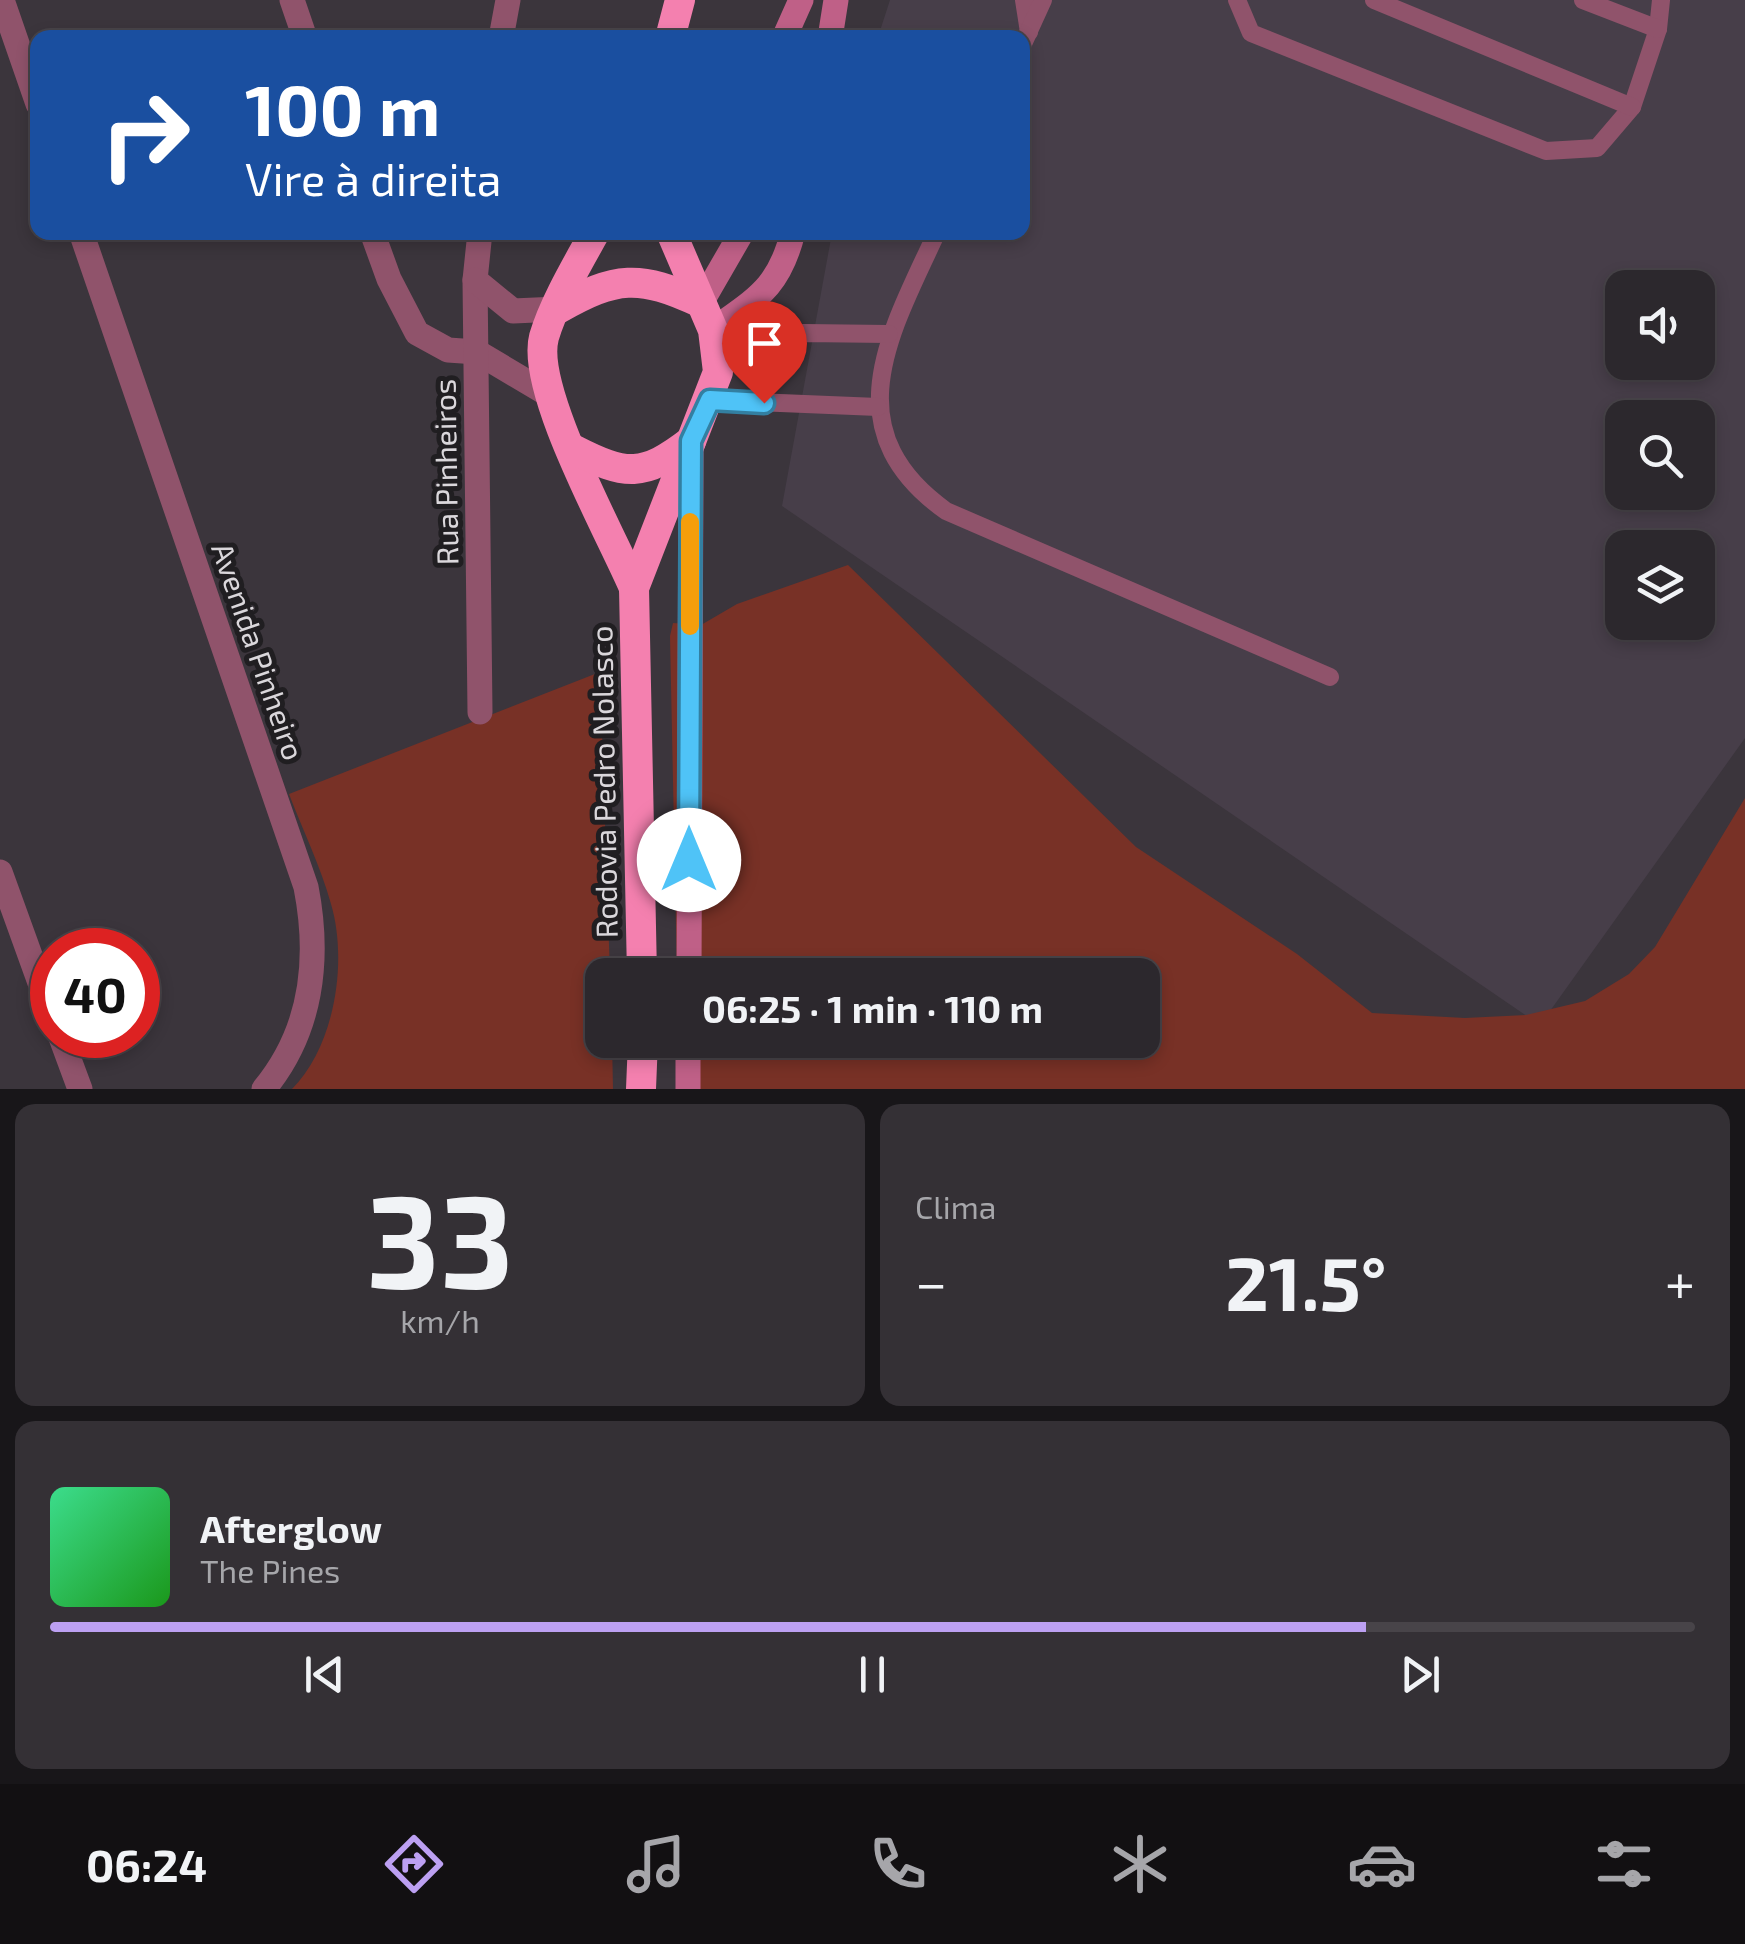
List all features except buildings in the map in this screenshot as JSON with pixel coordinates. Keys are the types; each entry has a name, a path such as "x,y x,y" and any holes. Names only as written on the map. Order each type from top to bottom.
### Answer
{"highway":[{"path":"672,30 680,0"},
{"name":"Rodovia Pedro Nolasco","path":"591,240 544,335 540,364 546,393 634,588"},
{"name":"Rodovia Pedro Nolasco","path":"642,958 634,588 718,372 710,325 674,240"},
{"path":"558,309 603,284 650,281 710,325"},
{"path":"573,449 620,471 649,469 691,441"},
{"path":"641,1089 642,1058"}],"street":[{"path":"2,0 30,81"},
{"path":"292,0 302,30"},
{"path":"502,30 508,0"},
{"path":"788,30 801,0"},
{"path":"831,30 836,0"},
{"name":"Avenida Pinheiro","path":"84,240 306,886 314,947 309,991 294,1040 264,1089"},
{"path":"375,240 388,279 417,333 448,350 476,352 546,393"},
{"name":"Rua Pinheiros","path":"479,240 474,280 480,712"},
{"path":"710,325 739,240"},
{"path":"710,325 774,283 784,268 791,240"},
{"path":"474,280 514,311 558,309"},
{"path":"689,958 691,441"},
{"path":"0,872 7,914 30,966"},
{"path":"69,1058 80,1089"},
{"path":"688,1058 688,1089"}],"lane":[{"path":"1024,0 1026,30"},
{"path":"1030,30 1043,0"},
{"path":"1237,0 1251,33 1546,151 1596,148 1632,107 1658,28 1661,0"},
{"path":"1374,0 1632,107"},
{"path":"1583,0 1658,28"},
{"path":"932,240 889,334 878,407 886,445 902,472 946,511 1330,677"},
{"path":"710,325 804,333 889,334"},
{"path":"710,400 878,407"}],"shaded area":[{"path":"890,0 1745,0 1745,738 1540,1025 782,506 831,240 1030,240 1030,30 880,30"},
{"path":"848,565 1136,847 1297,954 1372,1013 1465,1018 1526,1015 1585,1001 1629,974 1655,947 1745,798 1745,1089 677,1089 677,1058 1160,1058 1160,958 677,958 670,636 673,623 701,625 737,604"},
{"path":"600,672 609,958 585,958 585,1058 612,1058 613,1089 292,1089 307,1071 328,1027 338,951 327,890 289,794"}],"slow traffic":[{"path":"690,522 690,626"}],"route":[{"path":"689,860 691,441 710,400 764,403"}]}
